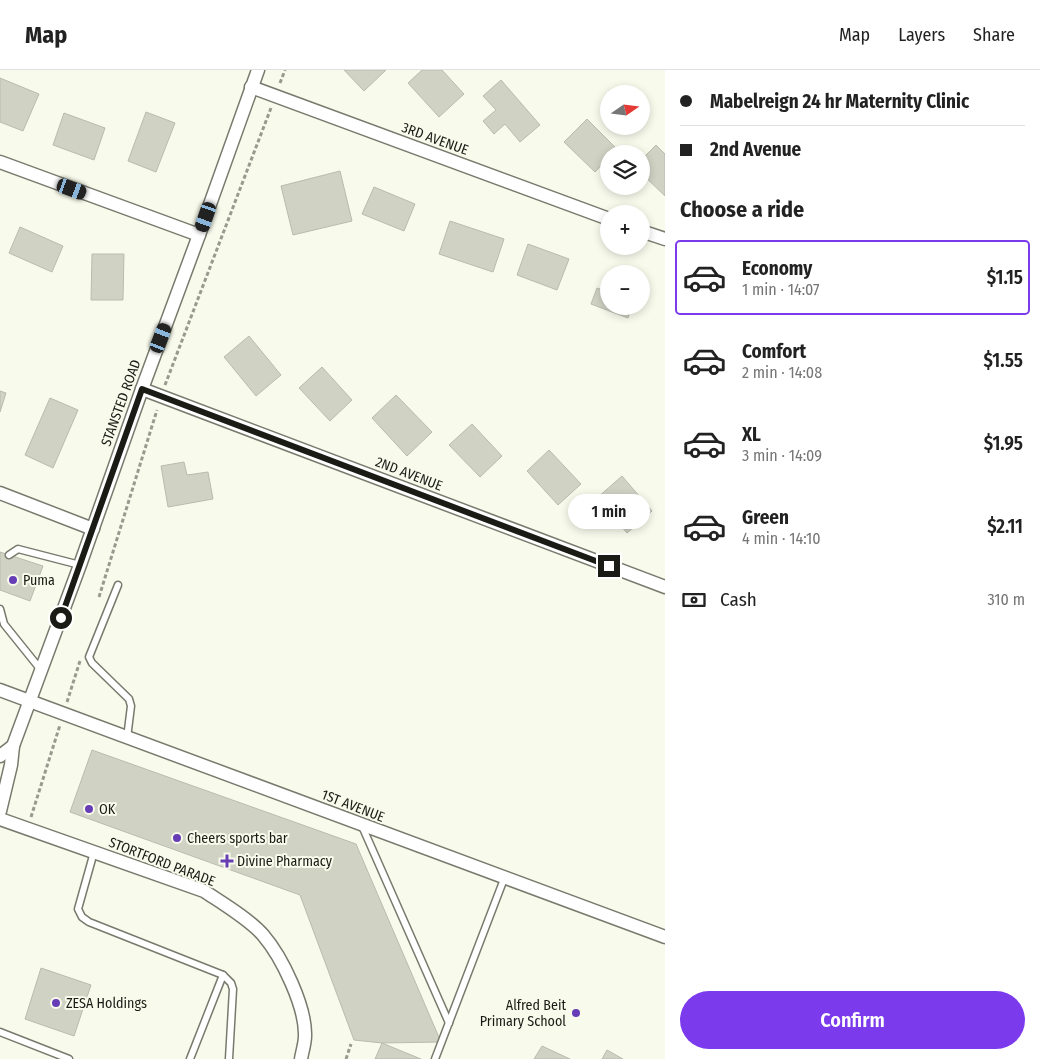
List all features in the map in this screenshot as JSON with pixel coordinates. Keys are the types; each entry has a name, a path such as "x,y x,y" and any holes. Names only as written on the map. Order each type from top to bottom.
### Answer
{"street":[{"name":"STANSTED ROAD","path":"0,810 11,765 13,746 31,702 258,70"},
{"name":"3RD AVENUE","path":"251,87 600,216"},
{"path":"0,162 199,235"},
{"path":"650,234 665,239"},
{"name":"2ND AVENUE","path":"142,389 665,587"},
{"path":"0,493 93,529"},
{"name":"1ST AVENUE","path":"0,690 504,879 665,937"},
{"path":"0,756 13,746"},
{"name":"STORTFORD PARADE","path":"0,818 204,891 234,911 262,934 284,968 299,1000 305,1036 301,1059"}],"lane":[{"path":"9,555 18,549 80,565"},
{"path":"118,585 89,657 92,664 129,699 131,706 127,738"},
{"path":"0,609 4,624 42,671"},
{"path":"362,826 449,1023"},
{"path":"94,852 78,909 82,917 89,922 222,975 231,983 233,989 229,1059"},
{"path":"435,1059 504,879"},
{"path":"190,1059 222,975"},
{"path":"0,1032 69,1059"}],"path":[{"path":"278,88 285,70"},
{"path":"98,603 162,396 271,107"},
{"path":"66,706 80,659"},
{"path":"28,828 63,716"},
{"path":"346,1059 351,1044"}],"building":[{"path":"344,70 386,70 364,91"},
{"path":"422,70 442,70 464,94 439,117 408,83"},
{"path":"0,78 39,94 23,131 0,122"},
{"path":"501,80 540,125 520,142 505,124 494,134 483,121 496,110 483,96"},
{"path":"146,112 175,123 156,172 128,161"},
{"path":"64,113 105,128 94,160 53,145"},
{"path":"587,119 600,132 600,135 603,135 613,145 600,145 600,167 595,172 564,142"},
{"path":"656,145 665,154 665,196 650,182 650,151"},
{"path":"340,171 352,221 293,235 281,186"},
{"path":"374,187 415,204 404,231 362,214"},
{"path":"450,221 504,239 493,272 439,254"},
{"path":"20,227 63,246 52,272 9,253"},
{"path":"528,244 569,259 557,290 517,275"},
{"path":"92,254 124,254 123,300 91,300"},
{"path":"597,288 600,289 600,307 591,304"},
{"path":"249,336 281,375 256,396 224,357"},
{"path":"322,367 352,400 330,421 299,388"},
{"path":"0,391 6,393 0,412"},
{"path":"396,395 432,432 407,456 372,418"},
{"path":"50,398 78,410 53,468 25,455"},
{"path":"472,424 502,456 480,477 449,445"},
{"path":"549,450 581,484 558,505 527,471"},
{"path":"184,462 187,475 208,472 213,499 168,507 161,466"},
{"path":"622,476 652,511 627,533 597,498"},
{"path":"0,552 43,566 30,601 0,590"},
{"path":"92,750 356,844 441,1042 382,1043 354,1040 300,895 70,812"},
{"path":"41,968 91,985 74,1036 25,1019"},
{"path":"382,1043 421,1059 375,1059"},
{"path":"542,1046 570,1059 534,1059"},
{"path":"607,1050 623,1059 602,1059"}],"place":[{"name":"Puma","path":"13,580"},
{"name":"OK","path":"89,809"},
{"name":"Cheers sports bar","path":"177,838"},
{"name":"Divine Pharmacy","path":"227,861"},
{"name":"ZESA Holdings","path":"56,1003"},
{"name":"Alfred Beit Primary School","path":"576,1013"}],"route":[{"path":"61,618 142,389 609,566"}]}
